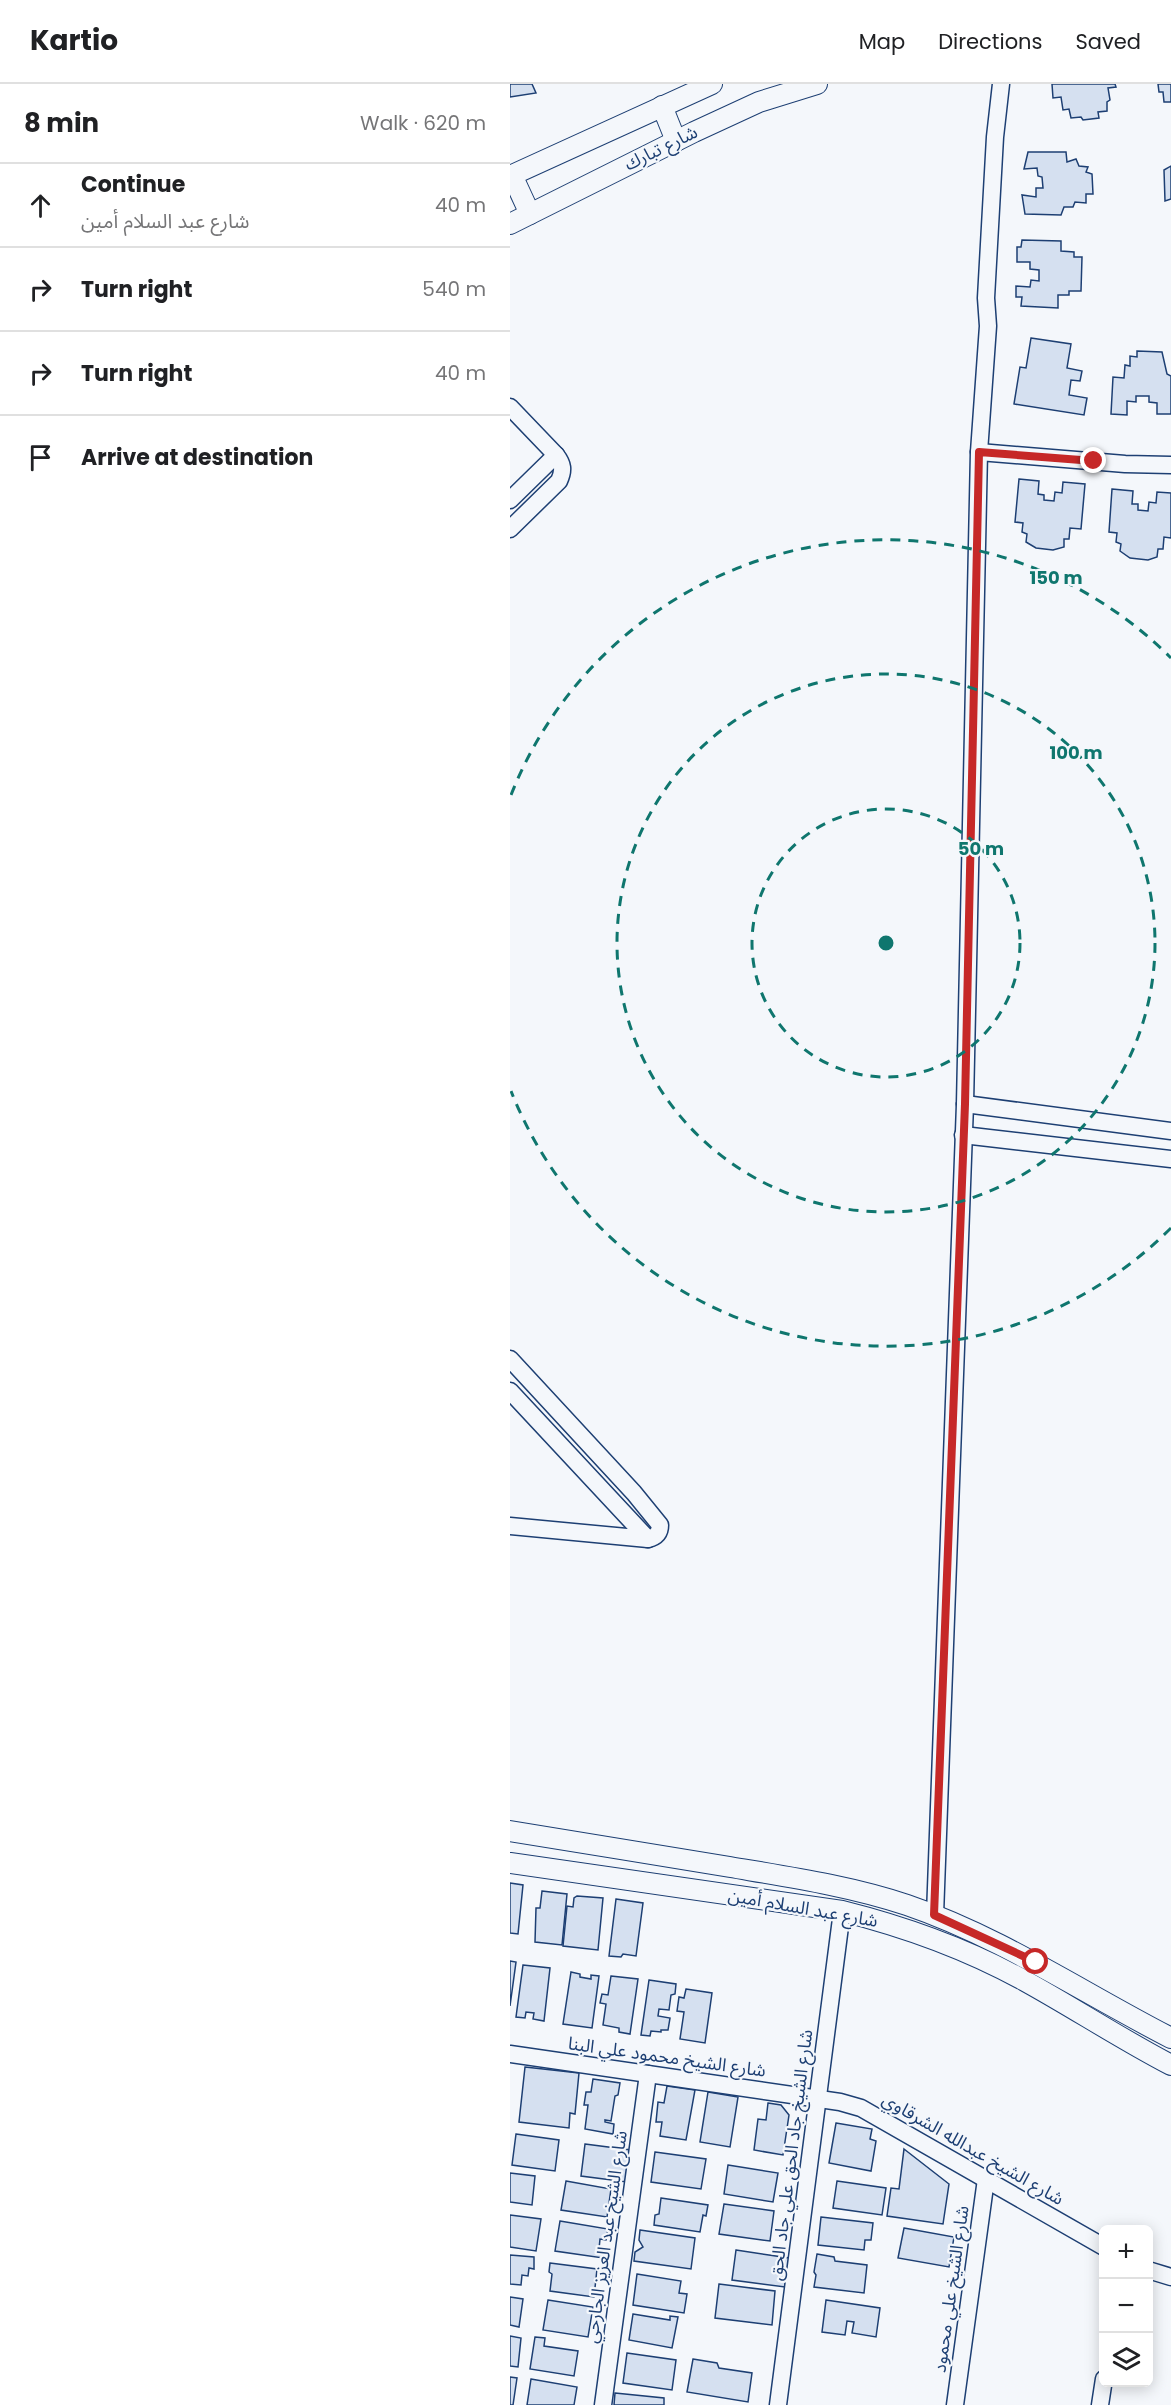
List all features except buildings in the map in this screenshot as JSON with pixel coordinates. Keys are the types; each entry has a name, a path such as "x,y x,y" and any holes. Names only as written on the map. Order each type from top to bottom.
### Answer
{"street":[{"name":"شارع تبارك","path":"511,176 711,84"},
{"name":"شارع تبارك","path":"510,224 759,102 817,84"},
{"path":"934,1915 965,1104 979,452 988,326 986,298 1001,84"},
{"path":"662,106 676,141"},
{"path":"511,176 530,214"},
{"path":"510,407 556,454 563,471 559,481 510,529"},
{"path":"979,452 1125,464 1171,465"},
{"path":"510,500 556,454"},
{"path":"965,1104 1171,1131"},
{"path":"963,1135 1171,1160"},
{"path":"510,1359 658,1520 660,1531 648,1539 510,1526"},
{"path":"510,1391 648,1539"},
{"name":"شارع عبد السلام أمين","path":"510,1831 825,1884 866,1893 934,1915 1036,1962 1171,2038"},
{"name":"شارع عبد السلام أمين","path":"510,1863 842,1911 922,1933 993,1964 1171,2065"},
{"name":"شارع الشيخ جاد الحق علي جاد الحق","path":"778,2405 842,1911"},
{"name":"شارع الشيخ محمود علي البنا","path":"510,2054 818,2098"},
{"name":"شارع الشيخ عبد العزيز الجارحي","path":"603,2405 648,2074"},
{"name":"شارع الشيخ عبدالله الشرقاوي","path":"818,2098 861,2108 1099,2244"},
{"name":"شارع الشيخ علي محمود","path":"955,2405 986,2179"},
{"path":"1153,2271 1171,2277"},
{"path":"1100,2405 1103,2387"}],"route":[{"path":"1036,1962 934,1915 965,1104 979,452 1094,461"}]}
